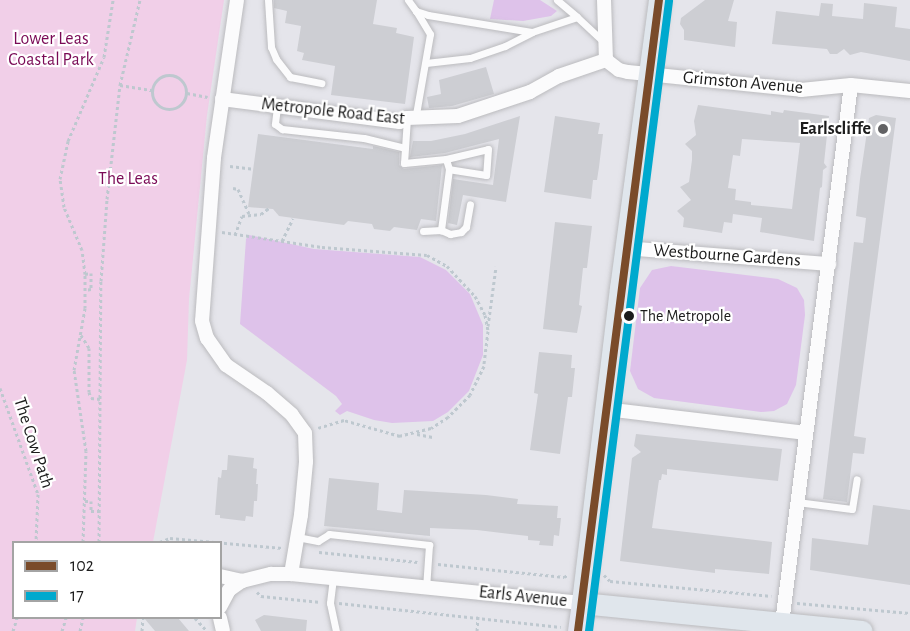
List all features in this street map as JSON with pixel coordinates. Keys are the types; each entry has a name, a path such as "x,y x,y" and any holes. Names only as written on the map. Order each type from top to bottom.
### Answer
{"highway":[{"path":"582,603 647,74 659,0"},
{"name":"Earls Avenue","path":"582,603 721,621 782,623 862,631"}],"main road":[{"path":"579,631 582,603"}],"street":[{"path":"237,0 222,99 208,230 202,321 207,339 226,365 267,393 292,415 304,433 306,462 291,574"},
{"path":"604,0 606,60 620,70 647,74"},
{"name":"Metropole Road East","path":"222,99 400,122 411,119 458,116 530,92 559,76 606,60"},
{"name":"Grimston Avenue","path":"647,74 801,90 851,86 910,91"},
{"path":"782,623 851,86"},
{"name":"Westbourne Gardens","path":"626,248 829,264"},
{"path":"605,409 806,433"},
{"name":"Earls Avenue","path":"222,576 242,581 272,574 291,574 582,603"},
{"path":"222,604 229,590 242,581"}],"lane":[{"path":"268,0 270,38 276,59 290,78 321,83"},
{"path":"408,0 430,34 426,63 405,148 404,163 446,159 488,149 486,175 450,170"},
{"path":"557,0 606,44"},
{"path":"416,11 441,18 532,32"},
{"path":"426,63 470,58 506,46 532,32 577,17"},
{"path":"277,107 275,124 282,129 364,138 405,148"},
{"path":"441,231 450,170 446,159"},
{"path":"423,231 441,231 450,234 461,232 466,227 470,204"},
{"path":"797,502 852,509 857,479"},
{"path":"296,544 318,541 329,534 429,545 426,588"},
{"path":"333,578 330,603 336,631"}],"path":[{"path":"83,541 86,451 74,370 81,335 85,273 82,250 64,207 60,179 68,141 104,57 112,0"},
{"path":"99,541 101,281 112,146 120,85 140,0"},
{"path":"169,74 182,81 186,93 181,105 169,109 155,101 153,90 157,80 169,74"},
{"path":"120,85 153,90"},
{"path":"186,93 222,99"},
{"path":"230,166 253,169"},
{"path":"233,188 238,189 249,214"},
{"path":"235,235 242,216 261,214 269,208"},
{"path":"282,240 293,218"},
{"path":"208,230 322,247 392,250 427,255 447,266 475,296 485,315 488,331"},
{"path":"304,433 344,420 400,436 415,434 431,428 448,417 470,395 484,366 496,267"},
{"path":"85,273 92,273 91,289 85,290"},
{"path":"91,281 101,281"},
{"path":"81,335 89,348 89,392 92,398 100,399"},
{"name":"The Cow Path","path":"0,388 38,494 36,541"},
{"path":"415,434 434,436"},
{"path":"85,501 91,501 91,511 100,511"},
{"path":"164,541 170,538 296,544 429,563 564,577 571,573"},
{"path":"601,567 610,581 785,597 795,603 910,613"},
{"path":"242,581 261,596 560,625 563,631"},
{"path":"477,631 478,616"},
{"path":"196,619 207,631"}],"shaded area":[{"path":"494,0 540,0 557,11 551,16 523,21 490,19"},
{"path":"249,235 314,249 420,257 446,270 470,294 483,325 483,355 469,391 448,412 433,421 392,423 347,411 340,415 335,411 342,404 336,396 240,324 246,239"},
{"path":"671,266 778,279 797,288 804,300 805,315 796,385 787,404 774,411 761,412 654,398 638,389 630,371 640,288 652,270"}],"green space":[{"path":"0,0 224,0 207,115 189,299 187,360 153,541 12,541 12,619 137,619 135,631 0,631"}],"building":[{"path":"274,0 377,0 373,24 397,28 396,33 414,37 405,104 331,95 335,66 302,60 304,53 297,51 301,26 285,23 287,11 274,8"},
{"path":"705,0 734,0 728,21 737,22 735,47 684,40 684,30 680,24 681,18"},
{"path":"821,3 833,4 832,16 863,19 864,3 897,7 895,27 910,29 910,61 861,52 850,55 844,49 837,54 830,54 827,49 772,44 776,11 819,16"},
{"path":"486,67 494,94 452,106 429,108 427,97 441,94 439,80"},
{"path":"698,105 771,115 771,111 783,113 784,110 829,116 824,163 827,167 823,170 814,241 760,232 762,218 733,214 732,223 724,222 722,233 683,227 684,218 677,211 691,200 680,187 689,182 692,151 685,144 696,135 694,121","holes":["742,139 800,143 792,209 751,205 751,202 735,200 736,189 728,188 733,155 740,156"]},
{"path":"876,115 896,118 854,436 866,438 864,454 853,453 847,502 823,499 854,242 863,243 866,218 856,216 860,179 869,118"},
{"path":"520,116 506,202 463,195 457,225 448,223 453,179 493,185 499,139 445,153 410,157 413,141 431,141 465,134"},
{"path":"555,116 600,123 598,134 603,134 597,180 593,180 591,199 544,192"},
{"path":"258,134 373,149 373,146 399,152 399,165 404,169 442,165 436,221 421,219 417,230 394,227 390,231 374,229 372,224 348,221 344,225 279,216 273,209 248,207"},
{"path":"555,222 592,226 587,268 583,268 579,305 582,306 577,333 543,329"},
{"path":"539,352 572,355 571,368 575,368 572,397 568,397 560,454 530,450 538,394 534,393"},
{"path":"636,434 782,449 778,481 667,469 667,475 662,474 659,480 652,528 772,542 769,574 715,569 715,573 620,561 632,458 641,452 634,446"},
{"path":"228,455 254,458 253,468 257,469 257,501 254,501 253,517 246,516 245,521 220,518 220,515 215,515 218,477 221,478 222,470 227,470"},
{"path":"329,478 379,483 377,510 402,513 404,490 486,495 518,499 517,504 558,506 557,518 561,518 559,536 554,535 553,546 539,545 540,541 528,540 528,536 477,530 430,528 430,536 324,526"},
{"path":"873,505 910,510 910,585 810,570 812,538 868,545"},
{"path":"264,615 307,620 306,631 261,631 255,620"},
{"path":"145,619 179,619 189,631 155,631"}],"transit line":[{"name":"102","path":"578,631 659,0"},
{"name":"17","path":"589,631 669,1"}],"place":[{"name":"Earlscliffe","path":"883,129"},
{"name":"The Metropole","path":"629,316"}],"park label":[{"name":"Lower Leas Coastal Park","path":"51,50"},
{"name":"The Leas","path":"128,179"}]}
